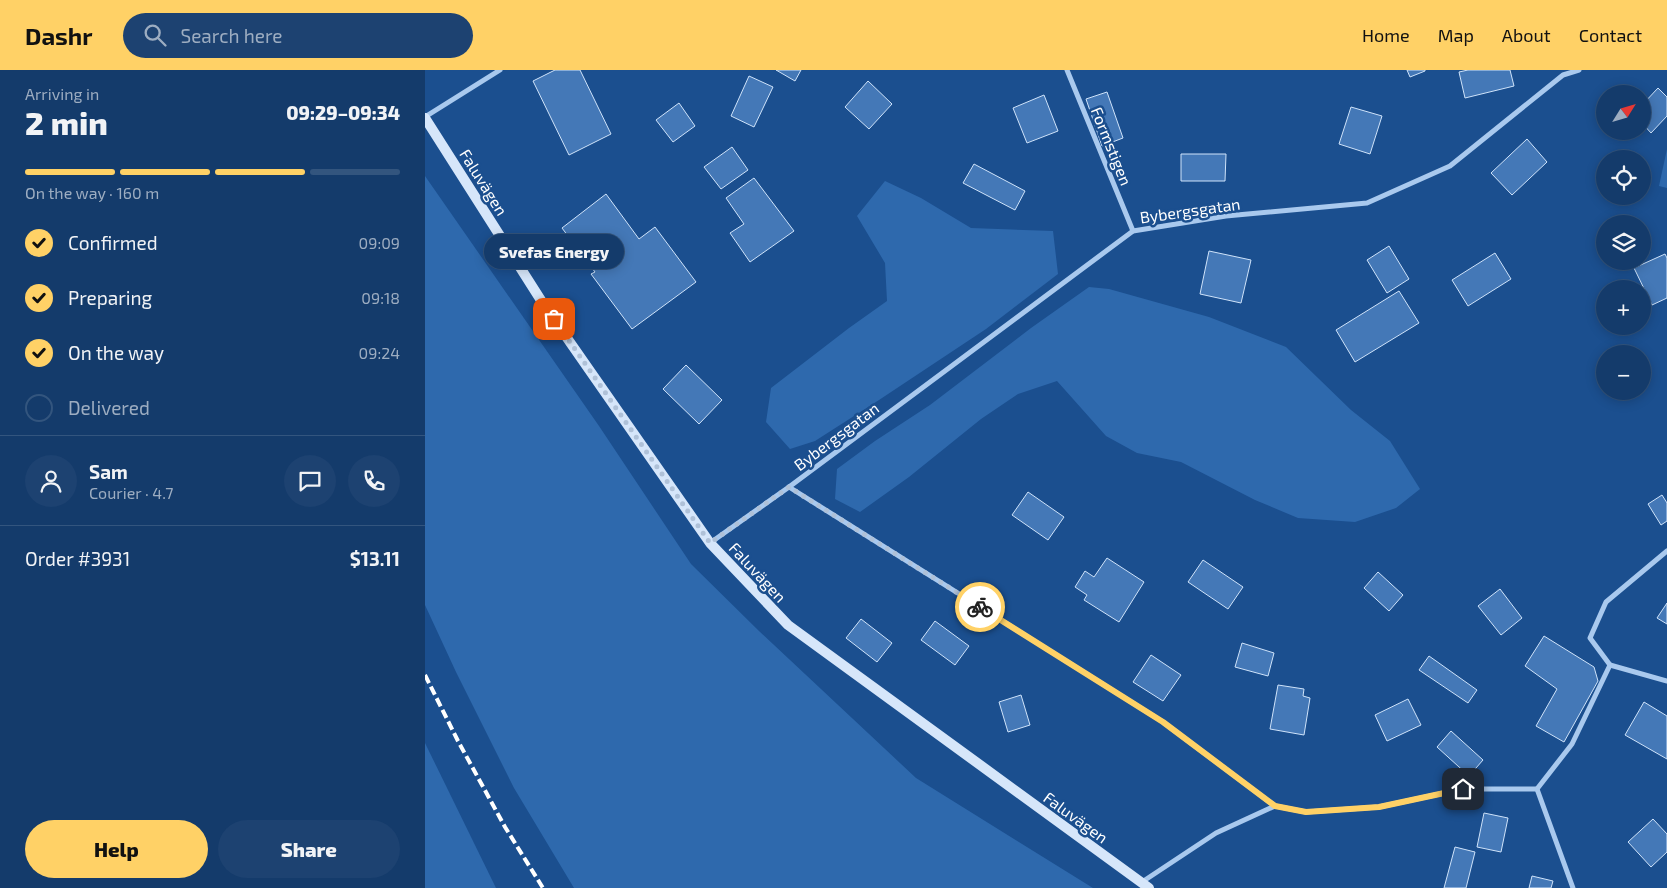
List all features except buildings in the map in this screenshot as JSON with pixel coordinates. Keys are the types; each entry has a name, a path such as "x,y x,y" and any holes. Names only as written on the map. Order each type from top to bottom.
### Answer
{"street":[{"path":"425,117 500,70"},
{"name":"Formstigen","path":"1067,70 1133,231"},
{"name":"Bybergsgatan","path":"710,543 789,487 1133,231 1226,216 1367,203 1450,166 1563,75 1579,70"},
{"name":"Faluvägen","path":"425,117 544,305 710,543 788,625 1145,885"},
{"path":"789,487 1163,722 1275,806 1306,812 1379,807 1463,789 1537,789"},
{"path":"1667,551 1606,602 1590,638 1610,665 1667,681"},
{"path":"1537,789 1573,744 1610,665"},
{"path":"1537,789 1573,888"},
{"path":"1145,885 1216,833 1275,806"}],"shaded area":[{"path":"1667,149 1667,188 1659,186"},
{"path":"425,176 599,426 691,564 759,631 916,778 1093,888 574,888 514,788 425,605"},
{"path":"885,181 921,198 971,228 1053,231 1058,274 986,329 879,400 815,441 790,449 766,422 771,388 887,301 885,263 857,216"},
{"path":"1089,287 1109,289 1209,317 1286,347 1351,410 1390,441 1420,489 1396,508 1355,522 1298,518 1255,500 1181,462 1137,453 1106,436 1057,381 1018,394 981,419 909,477 860,512 835,499 837,469 875,441 930,405 1031,328"},
{"path":"425,743 496,888 425,888"}],"railway":[{"path":"425,675 458,741 505,827 543,888"}],"way so far":[{"path":"554,319 710,543 789,487 980,607"}],"place":[{"name":"Svefas Energy","path":"554,319"}],"route":[{"path":"980,607 1163,722 1275,806 1306,812 1379,807 1463,789"}]}
